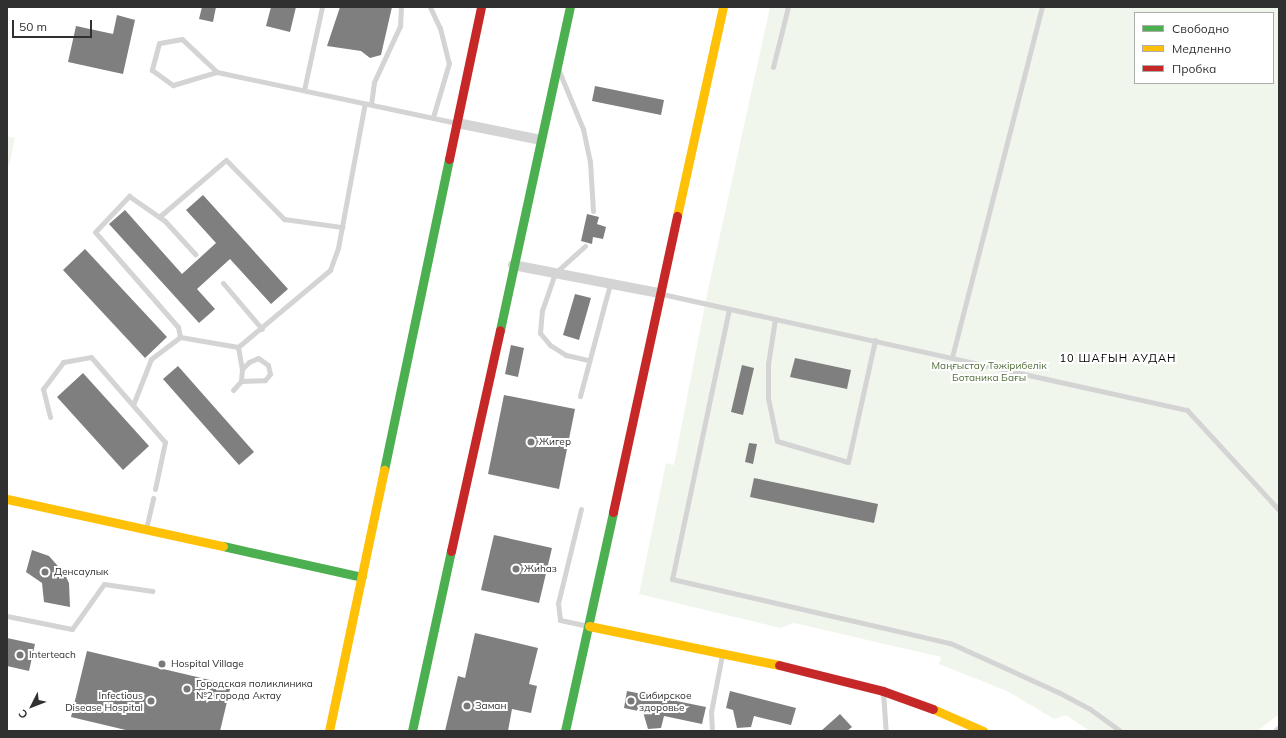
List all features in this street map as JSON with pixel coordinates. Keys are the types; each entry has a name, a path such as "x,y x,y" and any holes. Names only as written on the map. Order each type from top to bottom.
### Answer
{"main road":[{"path":"329,731 481,7"},
{"path":"412,731 570,7"},
{"path":"565,731 589,626 659,293 723,7"},
{"path":"7,500 362,577"},
{"path":"589,626 722,653 883,691 983,731"}],"street":[{"path":"457,123 540,140"},
{"path":"513,265 659,293"}],"lane":[{"path":"304,90 322,7"},
{"path":"371,104 374,82 400,26 401,7"},
{"path":"430,7 440,28 449,63 433,117"},
{"path":"773,67 788,7"},
{"path":"952,357 1042,7"},
{"path":"217,72 182,39 159,43 152,70 173,85 217,72 457,123"},
{"path":"557,66 583,130 590,162 593,211"},
{"path":"133,405 151,359 180,337 238,347 262,329 330,270 342,227 365,103"},
{"path":"159,217 226,160 284,219 342,227"},
{"path":"180,337 178,327 95,232 129,196 159,217 195,254"},
{"path":"585,246 555,273 542,310 540,333 550,346 566,355 588,360"},
{"path":"223,283 262,329"},
{"path":"580,396 588,360 610,284"},
{"path":"659,293 1187,410 1279,510"},
{"path":"729,309 672,579 950,643 1058,692 1090,709 1120,731"},
{"path":"775,319 768,364 768,398 777,441 848,462 875,340"},
{"path":"233,390 241,382 242,369 238,347"},
{"path":"50,417 44,389 63,362 91,357 165,442 155,489"},
{"path":"241,382 258,383 270,374 268,365 258,358 242,369"},
{"path":"146,530 153,498"},
{"path":"580,509 558,603 560,620 589,626"},
{"path":"7,616 72,629 104,584 153,591"},
{"path":"712,731 711,712 722,653"},
{"path":"883,691 886,731"},
{"path":"1275,731 1279,728"}],"green space":[{"name":"Маңғыстау Тәжірибелік Ботаника Бағы","path":"770,7 1279,7 1279,714 1258,731 1090,731 1066,715 1054,719 1007,691 939,664 941,657 794,623 781,628 639,594 666,463 674,465 706,299"},
{"path":"7,136 15,138 9,166 7,165"}],"building":[{"path":"202,7 216,7 213,22 199,19"},
{"path":"271,7 296,7 290,32 266,26"},
{"path":"340,7 392,7 381,55 370,58 361,51 327,46"},
{"path":"117,15 135,20 123,74 68,62 76,26 113,34"},
{"path":"595,86 664,100 661,115 592,101"},
{"path":"203,195 288,289 271,304 230,259 197,289 215,309 199,323 109,224 125,210 182,274 216,243 186,210"},
{"path":"587,214 599,217 597,224 606,227 603,239 593,237 592,244 581,241"},
{"path":"85,249 167,337 145,358 63,270"},
{"path":"575,294 591,298 579,340 563,335"},
{"path":"511,345 524,348 518,377 505,374"},
{"path":"795,358 851,370 847,389 790,377"},
{"path":"742,365 754,368 743,415 731,412"},
{"path":"178,366 254,452 239,465 163,379"},
{"path":"83,373 149,446 123,470 57,397"},
{"name":"Жигер","path":"504,395 575,409 559,489 488,474"},
{"path":"749,443 757,444 753,464 745,462"},
{"path":"754,478 878,504 874,523 750,497"},
{"name":"Жиhаз","path":"494,535 552,548 539,603 481,590"},
{"path":"32,550 49,556 64,573 69,583 70,607 44,602 42,583 26,572"},
{"path":"475,633 538,648 529,684 537,686 531,713 512,709 508,731 445,731 458,676 465,678"},
{"name":"Interteach","path":"7,638 35,644 29,671 7,666"},
{"name":"Infectious Disease Hospital","path":"87,651 231,685 220,731 130,731 71,717"},
{"path":"627,691 706,707 702,724 664,716 661,728 648,729 643,712 624,708"},
{"path":"730,691 796,708 791,725 754,716 751,727 737,728 733,710 726,708"},
{"path":"840,714 852,727 847,731 821,731"}],"traffic: fast":[{"path":"500,330 570,7"},
{"path":"384,470 449,159"},
{"path":"565,731 613,512"},
{"path":"223,546 362,577"},
{"path":"412,731 451,551"}],"traffic: slow":[{"path":"677,216 723,7"},
{"path":"329,731 384,470"},
{"path":"7,499 223,546"},
{"path":"589,626 779,665"},
{"path":"933,709 983,731"}],"traffic: jam":[{"path":"449,159 481,7"},
{"path":"613,512 677,216"},
{"path":"451,551 500,330"},
{"path":"779,665 883,691 933,709"}],"place":[{"name":"Жигер","path":"531,442"},
{"name":"Жиhаз","path":"516,569"},
{"name":"Денсаулык","path":"45,572"},
{"name":"Interteach","path":"20,655"},
{"name":"Hospital Village","path":"162,664"},
{"name":"Городская поликлиника №2 города Актау","path":"187,689"},
{"name":"Infectious Disease Hospital","path":"151,701"},
{"name":"Сибирское здоровье","path":"631,701"},
{"name":"Заман","path":"467,706"}],"district":[{"name":"10 ШАҒЫН АУДАН","path":"1118,358"}]}
